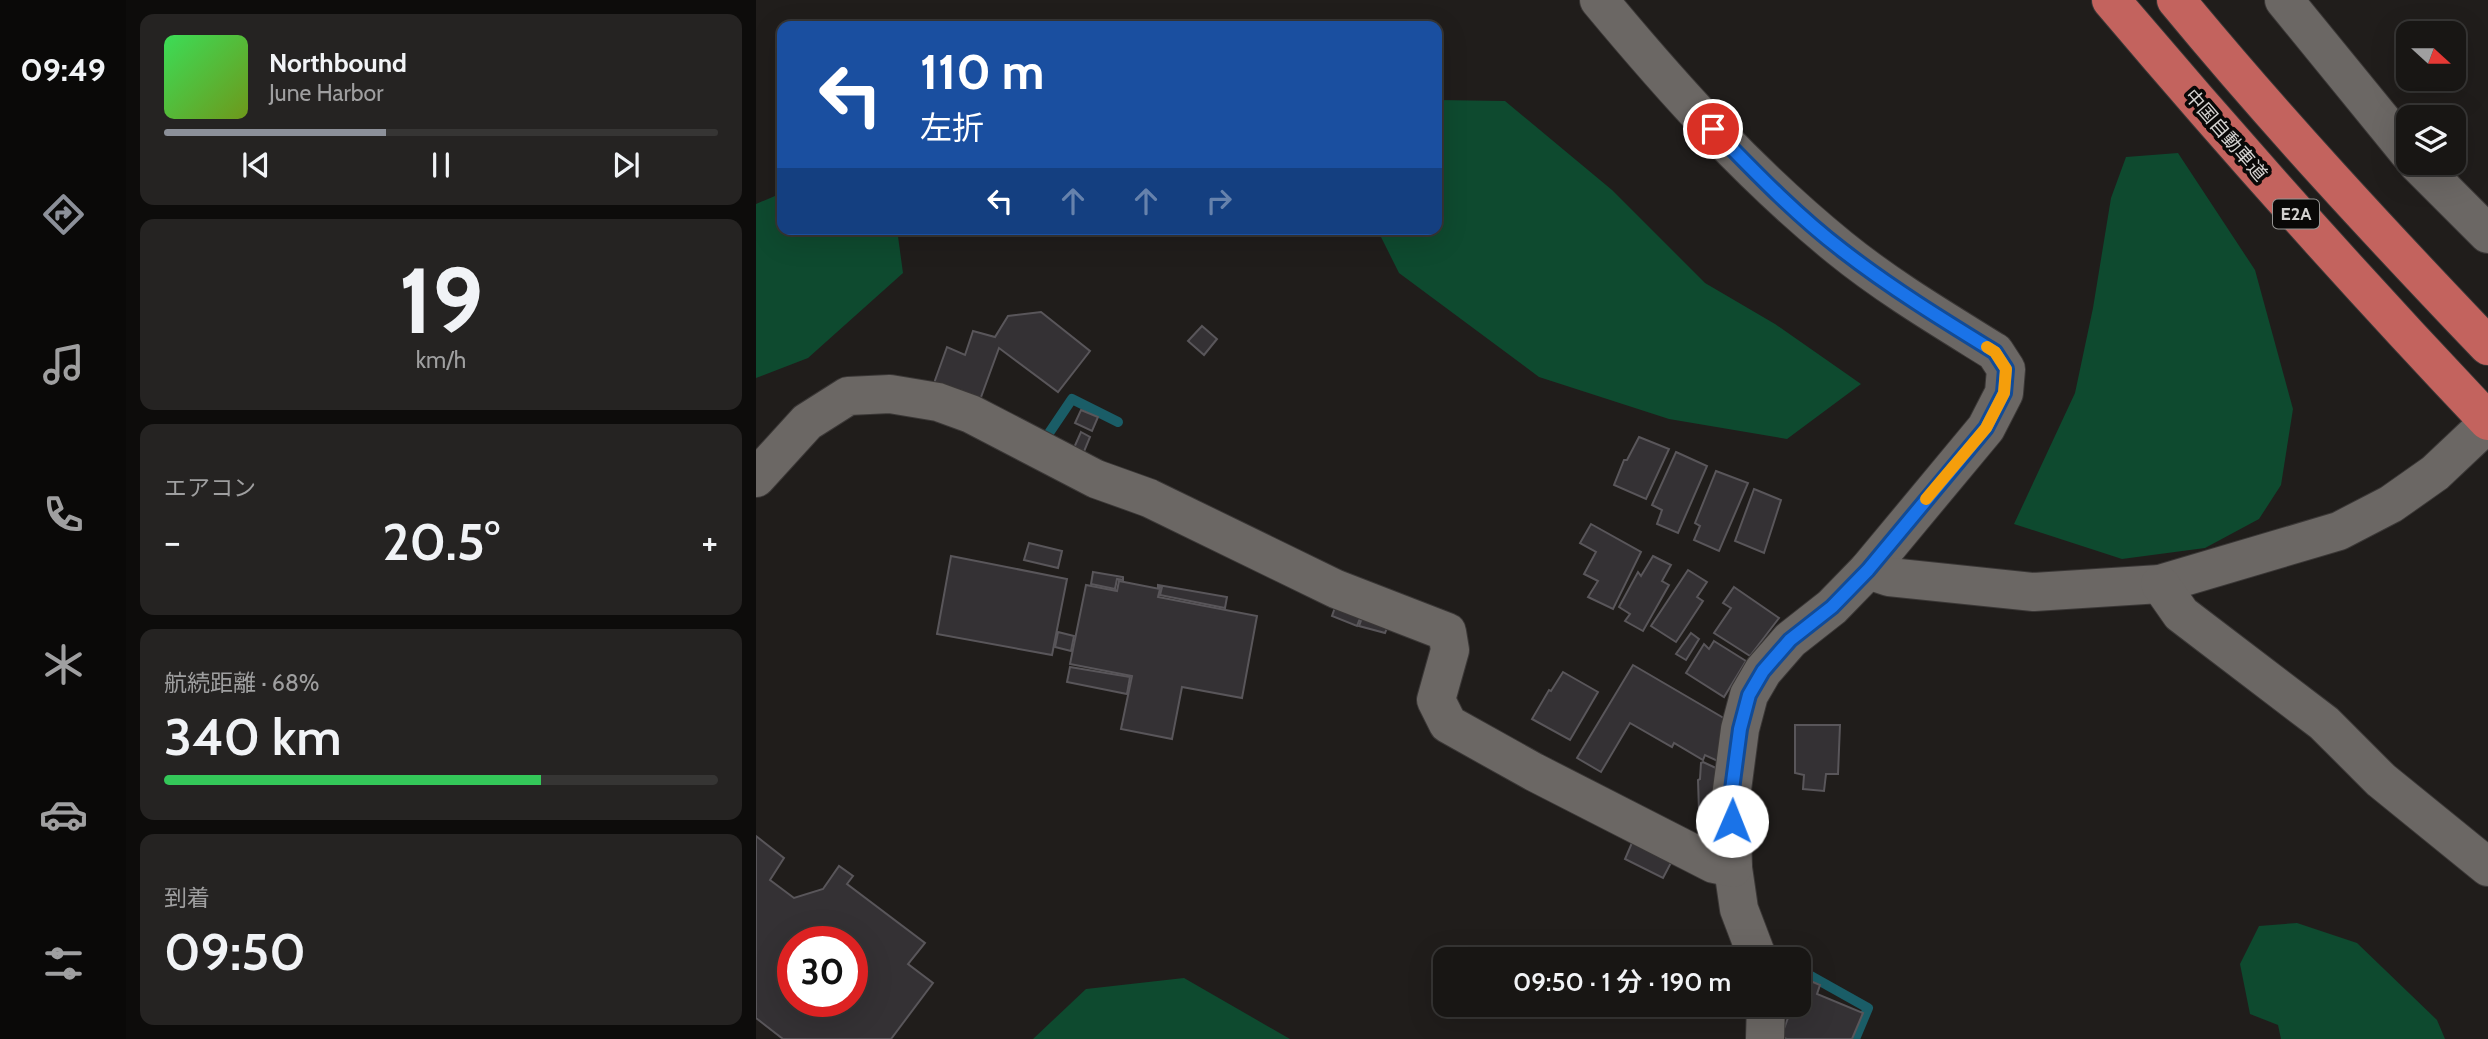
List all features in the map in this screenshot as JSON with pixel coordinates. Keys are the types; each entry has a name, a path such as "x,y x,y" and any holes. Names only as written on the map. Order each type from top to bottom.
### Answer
{"highway":[{"name":"中国自動車道","path":"2111,0 2208,115 2358,284 2488,422"},
{"name":"E2A","path":"2176,0 2252,92 2387,241 2488,346"}],"street":[{"path":"1599,0 1662,76 1764,182 1841,249 1885,282 1995,352 2006,369 2004,393 1986,428 1868,570 1832,607 1790,640 1763,671 1749,695 1740,729 1731,797 1733,868 1739,909 1753,947"},
{"path":"2284,0 2396,137"},
{"path":"2429,175 2488,234"},
{"path":"756,478 807,422 848,397 890,394 938,402 971,414 1096,479 1149,498 1336,589 1447,632 1450,650 1436,700 1448,724 1534,772 1714,864 1733,868"},
{"path":"1868,570 1889,577 2034,592 2160,584 2339,531 2391,504 2435,473 2488,422"},
{"path":"2160,584 2181,614 2323,723 2381,780 2488,867"},
{"path":"1765,1039 1766,1017"}],"green space":[{"path":"1442,100 1505,101 1612,190 1705,283 1775,324 1861,384 1787,439 1669,419 1539,377 1399,273 1380,235 1442,235"},
{"path":"2178,153 2255,270 2293,409 2281,485 2259,519 2205,548 2122,559 2014,524 2075,393 2093,308 2111,198 2126,157"},
{"path":"777,195 777,235 898,235 903,273 808,358 756,378 756,204"},
{"path":"2297,923 2357,943 2437,1020 2445,1039 2281,1039 2278,1025 2250,1014 2240,964 2259,926"},
{"path":"1184,978 1290,1039 1033,1039 1086,989"}],"building":[{"path":"1041,312 1090,351 1058,392 999,348 977,408 933,386 947,347 965,355 973,331 995,337 1008,316"},
{"path":"1202,326 1217,339 1204,355 1188,341"},
{"path":"1081,410 1098,417 1092,431 1075,423"},
{"path":"1081,432 1090,437 1083,454 1073,450"},
{"path":"1639,437 1669,449 1646,499 1614,485 1624,460 1627,460"},
{"path":"1676,452 1707,466 1678,533 1657,524 1662,510 1652,505"},
{"path":"1716,471 1748,483 1719,551 1694,540 1700,526 1695,523"},
{"path":"1754,489 1781,500 1764,553 1735,541"},
{"path":"1591,524 1641,552 1613,609 1588,597 1598,581 1584,574 1596,552 1580,543"},
{"path":"1029,543 1062,551 1058,568 1024,560"},
{"path":"951,556 1067,579 1052,655 937,634"},
{"path":"1653,556 1671,565 1662,581 1669,585 1643,631 1625,621 1630,614 1619,607 1638,572 1641,576"},
{"path":"1688,570 1707,582 1697,597 1703,601 1676,642 1651,626"},
{"path":"1093,572 1123,577 1123,580 1117,579 1115,589 1091,584"},
{"path":"1119,581 1160,589 1158,597 1257,616 1242,698 1182,687 1172,739 1121,729 1132,676 1070,664 1086,585 1117,591"},
{"path":"1158,585 1227,597 1225,608 1160,595 1162,587"},
{"path":"1734,587 1779,618 1750,656 1714,633 1731,608 1723,603"},
{"path":"1338,599 1364,609 1357,626 1332,616"},
{"path":"1365,610 1391,618 1385,633 1359,626"},
{"path":"1058,632 1074,636 1071,651 1055,647"},
{"path":"1691,633 1699,639 1686,660 1676,654"},
{"path":"1714,641 1746,661 1724,697 1686,673 1704,644 1709,649"},
{"path":"1633,665 1727,720 1722,763 1705,755 1703,760 1674,743 1672,747 1630,723 1601,772 1577,758"},
{"path":"1070,667 1130,677 1127,694 1067,682"},
{"path":"1563,672 1598,692 1570,740 1532,719"},
{"path":"1795,725 1840,725 1838,774 1826,774 1824,791 1803,789 1804,775 1795,773"},
{"path":"1703,762 1716,768 1718,812 1699,811 1698,780"},
{"path":"756,836 784,858 770,880 794,898 823,889 839,866 853,876 847,884 925,943 908,964 933,983 891,1039 783,1039 756,1018"},
{"path":"1634,838 1674,857 1663,878 1625,859"},
{"path":"1811,981 1820,985 1817,994 1863,1013 1852,1039 1781,1037 1788,1017 1811,1017"}],"waterway":[{"path":"1045,439 1072,399 1118,422"},
{"path":"1811,976 1868,1008 1855,1039"}],"slow traffic":[{"path":"1926,499 1986,428 2004,393 2006,369 1995,352 1987,347"}],"route":[{"path":"1713,129 1764,182 1841,249 1885,282 1995,352 2006,369 2004,393 1986,428 1868,570 1832,607 1790,640 1763,671 1749,695 1740,729 1731,797 1732,821"}]}
